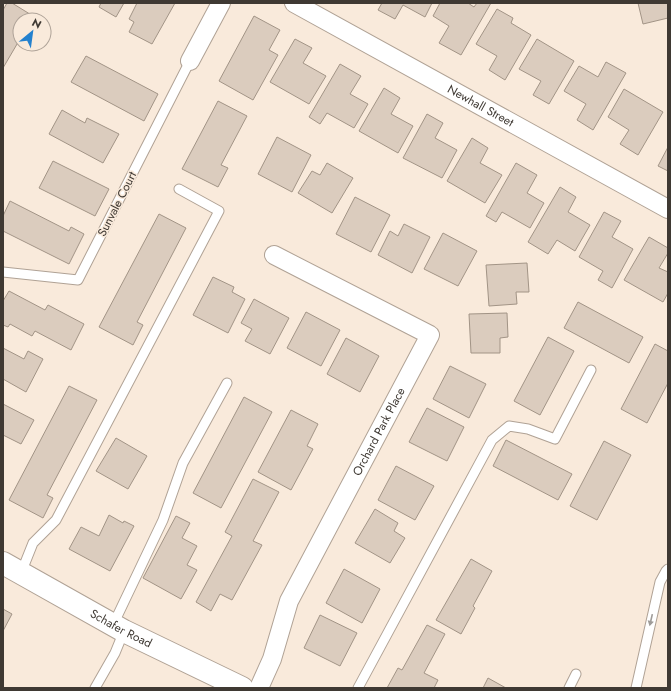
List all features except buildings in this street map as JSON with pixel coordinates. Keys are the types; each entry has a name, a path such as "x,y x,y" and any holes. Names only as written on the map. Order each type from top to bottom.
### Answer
{"street":[{"path":"190,61 220,3"},
{"name":"Newhall Street","path":"294,3 668,208"},
{"name":"Orchard Park Place","path":"259,688 272,659 289,601 430,335 274,255"},
{"name":"Schafer Road","path":"12,568 118,628 242,688"}],"lane":[{"name":"Sunvale Court","path":"3,272 78,280 190,61"},
{"path":"12,568 33,543 56,520 219,211 179,189"},
{"path":"358,688 492,440 509,426 528,429 554,439 590,370"},
{"path":"95,688 115,653 118,628 163,520 183,463 227,384"},
{"path":"636,688 660,582 668,569"},
{"path":"569,688 576,674"}]}
